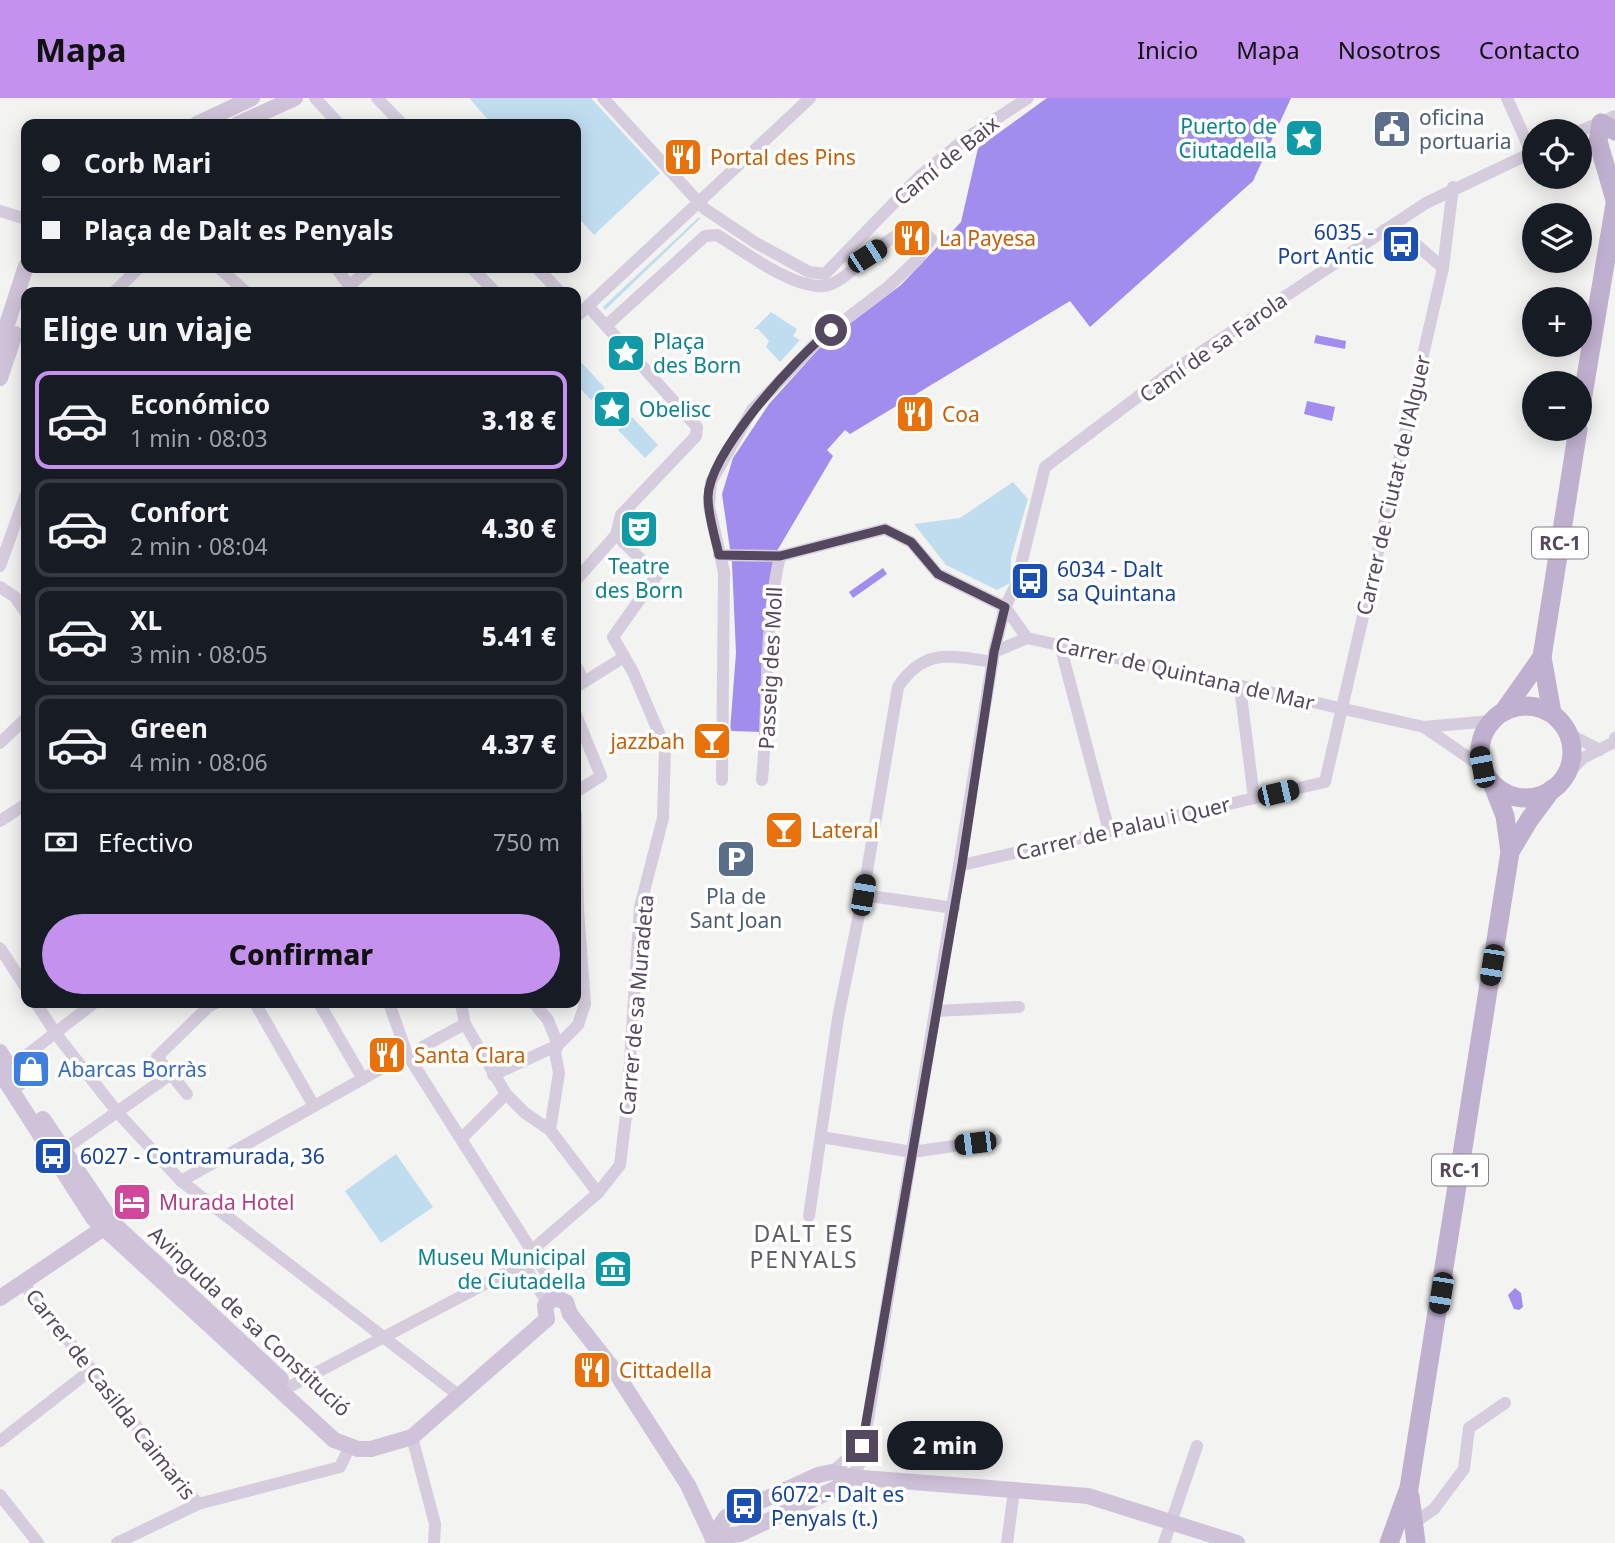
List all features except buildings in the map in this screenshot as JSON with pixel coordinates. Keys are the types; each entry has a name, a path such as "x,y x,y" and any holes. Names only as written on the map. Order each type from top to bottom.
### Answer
{"main road":[{"path":"1587,371 1615,202 1612,182 1601,157 1598,141 1610,123"},
{"path":"1592,152 1601,157"},
{"name":"RC-1","path":"1569,734 1552,713 1542,657 1576,441"},
{"name":"RC-1","path":"1389,1543 1409,1489 1510,852 1504,816 1487,775 1482,738 1542,657"},
{"path":"1498,716 1521,706 1537,707 1552,713"},
{"path":"1567,774 1572,749 1569,734"},
{"name":"RC-1","path":"1510,852 1529,820 1567,774"},
{"path":"1487,775 1503,792 1520,798 1539,796 1552,789"},
{"name":"RC-1","path":"1409,1489 1414,1534"}],"street":[{"path":"229,117 252,98"},
{"path":"315,98 334,119"},
{"path":"377,98 397,119"},
{"path":"603,98 700,203"},
{"path":"581,310 700,203 810,98"},
{"name":"Camí de Baix","path":"700,203 725,225 756,243 809,272 825,274 920,176 965,139 1028,98"},
{"path":"1507,98 1522,129"},
{"path":"248,119 286,100"},
{"path":"1592,128 1610,123"},
{"name":"Camí de sa Farola","path":"1005,607 1016,585 1045,467 1168,374 1384,230 1453,187 1522,156"},
{"name":"Carrer de Ciutat de l'Alguer","path":"1325,782 1443,268 1453,187"},
{"path":"0,211 21,217"},
{"path":"607,326 705,236 717,235 798,282 825,287 845,276 867,256 898,235 916,228 924,230 931,239 918,259 888,287 820,339 752,410 711,482 709,506 725,555 722,780"},
{"path":"1384,230 1410,239 1443,268"},
{"path":"0,346 24,273"},
{"path":"119,287 134,273"},
{"path":"225,273 240,287"},
{"path":"340,273 350,287"},
{"path":"354,287 366,273"},
{"path":"477,273 490,287"},
{"path":"542,273 555,287"},
{"path":"581,312 607,326 697,427 696,436 621,515 616,535 581,574"},
{"path":"0,378 21,314"},
{"path":"0,566 21,508"},
{"path":"725,555 777,556 885,529 911,542 938,574 1005,607 1027,638 994,657 944,655 924,661 908,672 898,687 863,895 838,1018 809,1216"},
{"name":"Carrer de sa Muradeta","path":"289,1387 523,1264 598,1193 620,1165 627,1107 640,907 663,818 665,747 613,637 657,575 616,535"},
{"name":"Passeig des Moll","path":"762,780 768,724 773,586 777,556"},
{"path":"0,587 15,597 21,606"},
{"path":"714,1540 740,1534 841,1486 857,1472 962,864 994,657 1005,607"},
{"name":"Carrer de Quintana de Mar","path":"1027,638 1424,727"},
{"path":"1060,645 1109,831"},
{"path":"581,683 624,657"},
{"path":"1240,687 1254,798"},
{"path":"1424,727 1498,716"},
{"path":"3,737 21,722"},
{"path":"1424,727 1487,775"},
{"path":"1569,734 1600,750"},
{"path":"1567,774 1583,758 1600,750 1615,738"},
{"path":"581,741 601,776 581,789"},
{"name":"Carrer de Palau i Quer","path":"962,864 1325,782"},
{"path":"0,821 21,807"},
{"path":"863,895 954,908"},
{"path":"0,948 21,980"},
{"path":"493,1075 558,1045 578,1025 585,1004 581,950"},
{"path":"935,1011 1019,1007"},
{"path":"39,1008 56,1034 118,1113 181,1181 383,1337 457,1398"},
{"path":"4,1071 88,1008"},
{"path":"187,1094 157,1057 211,1008"},
{"path":"258,1008 314,1106"},
{"path":"322,1008 363,1079"},
{"path":"391,1008 407,1054 534,1252 559,1323 570,1314"},
{"path":"462,1008 465,1024 506,1094 525,1113 550,1130 598,1193"},
{"path":"538,1008 548,1020 558,1045 555,1052 559,1073 550,1130"},
{"path":"424,1046 465,1024"},
{"name":"Avinguda de sa Constitució","path":"0,1052 4,1071 58,1153 86,1209 108,1225 340,1431 348,1444"},
{"path":"181,1181 407,1054"},
{"path":"58,1153 171,1074"},
{"path":"462,1138 506,1094"},
{"path":"821,1137 912,1152 996,1140"},
{"path":"0,1298 108,1225"},
{"name":"Avinguda de sa Constitució","path":"108,1225 258,1371 334,1440 348,1444"},
{"path":"523,1264 552,1306"},
{"name":"Carrer de Casilda Caimaris","path":"23,1283 198,1504"},
{"path":"117,1543 198,1504 340,1467 348,1444 371,1449 412,1437 457,1398 552,1306 569,1306 570,1314 614,1370 690,1489 714,1540"},
{"path":"0,1441 92,1370"},
{"path":"258,1371 268,1371 286,1388 289,1387"},
{"path":"1414,1534 1464,1469 1469,1428 1505,1403"},
{"path":"412,1437 435,1524 434,1543"},
{"path":"832,1472 862,1446"},
{"path":"1164,1543 1197,1446"},
{"path":"714,1540 726,1517 818,1475 832,1472 851,1477 1088,1496 1237,1543"},
{"path":"690,1489 716,1514 726,1517"},
{"path":"1007,1543 1014,1491"},
{"path":"0,1495 36,1543"}],"shaded area":[{"path":"469,98 591,98 660,173 594,235 581,221 581,119 488,119"},
{"path":"1047,98 1291,98 1253,181 1090,327 1070,301 850,434 845,430 827,450 833,456 774,556 762,732 730,731 736,653 732,563 722,494 733,458 769,404 824,343 901,285 961,222 978,148"},
{"path":"701,218 605,310 603,307"},
{"path":"771,312 797,329 793,336 800,340 780,362 766,347 769,341 758,329 754,329"},
{"path":"1316,335 1346,341 1345,349 1314,343"},
{"path":"581,362 605,388 591,400 581,389"},
{"path":"612,400 618,403 621,409 618,415 612,418 606,415 603,409 606,403"},
{"path":"1307,401 1335,407 1332,421 1304,414"},
{"path":"632,417 658,445 645,458 618,430"},
{"path":"1013,482 1028,499 1011,558 1010,583 997,590 946,565 914,524 960,518"},
{"path":"883,568 887,574 853,598 849,592"},
{"path":"396,1154 433,1207 381,1243 345,1191"},
{"path":"1515,1288 1521,1293 1523,1307 1519,1310 1514,1309 1508,1295"}],"place":[{"name":"oficina portuaria","path":"1392,129"},
{"name":"Puerto de Ciutadella","path":"1304,138"},
{"name":"Portal des Pins","path":"683,157"},
{"name":"La Payesa","path":"912,238"},
{"name":"6035 - Port Antic","path":"1401,244"},
{"name":"Plaça des Born","path":"626,353"},
{"name":"Obelisc","path":"612,409"},
{"name":"Coa","path":"915,414"},
{"name":"Teatre des Born","path":"639,529"},
{"name":"6034 - Dalt sa Quintana","path":"1030,581"},
{"name":"jazzbah","path":"712,741"},
{"name":"Lateral","path":"784,830"},
{"name":"Pla de Sant Joan","path":"736,859"},
{"name":"Santa Clara","path":"387,1055"},
{"name":"Abarcas Borràs","path":"31,1069"},
{"name":"6027 - Contramurada, 36","path":"53,1156"},
{"name":"Murada Hotel","path":"132,1202"},
{"name":"Museu Municipal de Ciutadella","path":"613,1269"},
{"name":"Cittadella","path":"592,1370"},
{"name":"6072 - Dalt es Penyals (t.)","path":"744,1506"}],"district":[{"name":"DALT ES PENYALS","path":"804,1246"}],"route":[{"path":"831,330 752,410 711,482 708,497 719,555 780,556 885,529 911,542 938,574 1005,607 994,652 962,864 862,1446"}]}
